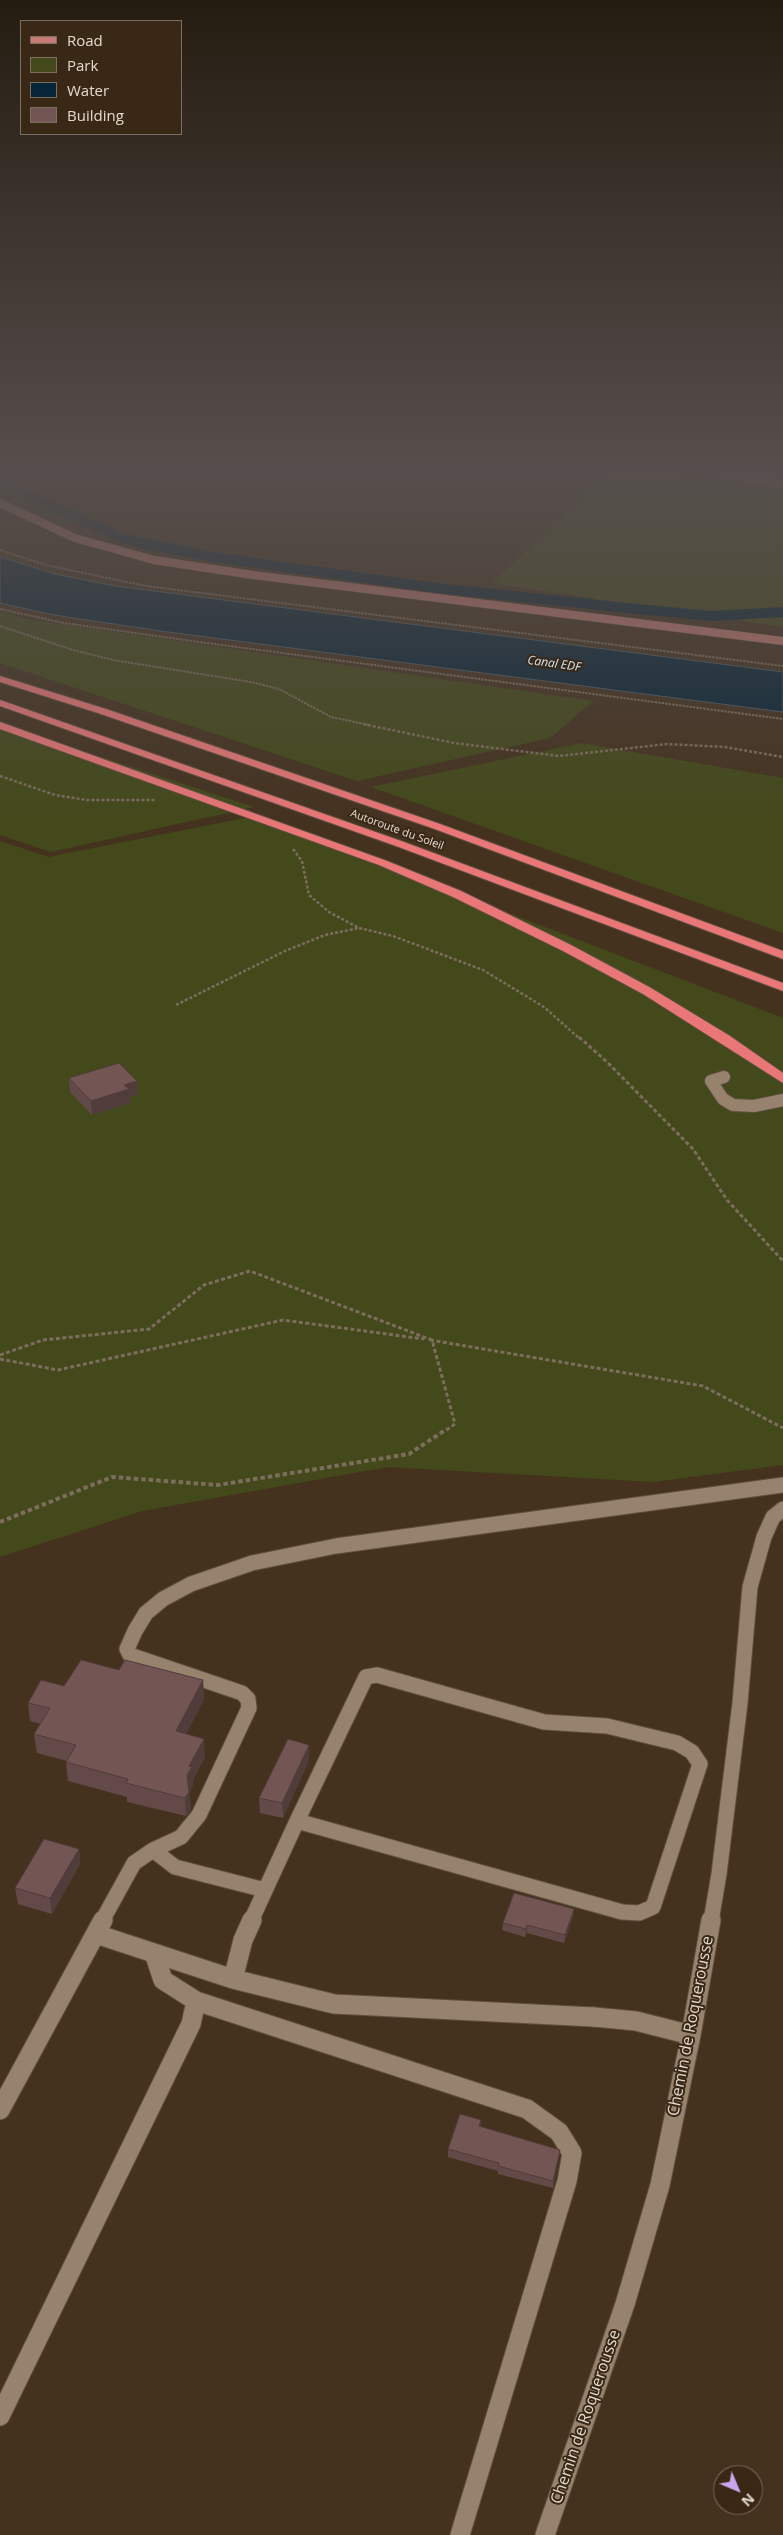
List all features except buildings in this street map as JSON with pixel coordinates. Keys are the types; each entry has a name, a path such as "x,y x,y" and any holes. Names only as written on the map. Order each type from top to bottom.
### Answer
{"highway":[{"name":"Autoroute du Soleil","path":"0,679 102,711 436,826 783,955"},
{"name":"Autoroute du Soleil","path":"0,703 400,844 783,987"},
{"path":"0,725 374,860 457,894 567,948 647,991 725,1039 783,1079"}],"main road":[{"path":"392,592 783,641"}],"street":[{"path":"724,1077 711,1082 723,1099 733,1105 754,1106 783,1100"},
{"path":"0,2110 134,1863 153,1850 181,1837 199,1815 249,1708 248,1699 242,1693 130,1655 127,1649 135,1631 146,1613 163,1599 191,1584 252,1563 336,1546 783,1484"},
{"name":"Chemin de Roquerousse","path":"545,2535 633,2276 660,2185 691,2035 719,1874 740,1703 750,1587 764,1537 773,1517 783,1509"},
{"path":"233,1979 242,1940 350,1705 366,1677 377,1675 544,1722 607,1726 677,1742 692,1752 700,1764 654,1907 639,1913 622,1912 297,1821"},
{"path":"153,1850 175,1867 265,1890"},
{"path":"96,1934 233,1979 334,2004 594,2017 636,2021 691,2035"},
{"path":"154,1953 163,1980 196,2001 527,2109 559,2132 572,2154 567,2181 460,2535"},
{"path":"0,2416 191,2024 196,2001"}],"path":[{"path":"196,592 783,666"},
{"path":"0,609 64,623 266,652 783,719"},
{"path":"0,626 73,650 113,660 251,682 279,689 331,717 454,743 560,756 667,744 716,746 783,757"},
{"path":"0,776 55,795 87,800 164,801"},
{"path":"290,845 302,861 309,895 329,912 360,928 393,936 483,970 544,1007 607,1062 693,1149 727,1200 783,1261"},
{"path":"176,1005 285,951 324,936 360,928"},
{"path":"0,1355 43,1340 149,1329 204,1285 250,1271 432,1340"},
{"path":"0,1359 58,1370 283,1320 372,1330 703,1386 783,1428"},
{"path":"0,1522 112,1477 218,1485 409,1454 454,1424 432,1340"}],"green space":[{"path":"554,592 783,592 783,627"},
{"path":"0,611 26,619 593,701 550,738 357,781 0,663"},
{"path":"0,724 254,807 51,852 0,835"},
{"path":"582,743 783,778 783,933 371,787"},
{"path":"255,816 783,1018 783,1465 654,1482 388,1467 142,1511 0,1557 0,841 48,857"}],"water":[{"name":"Canal EDF","path":"0,592 164,592 783,672 783,712 161,631 54,615 0,603"}],"waterway":[{"path":"478,592 712,616 783,612"}]}
